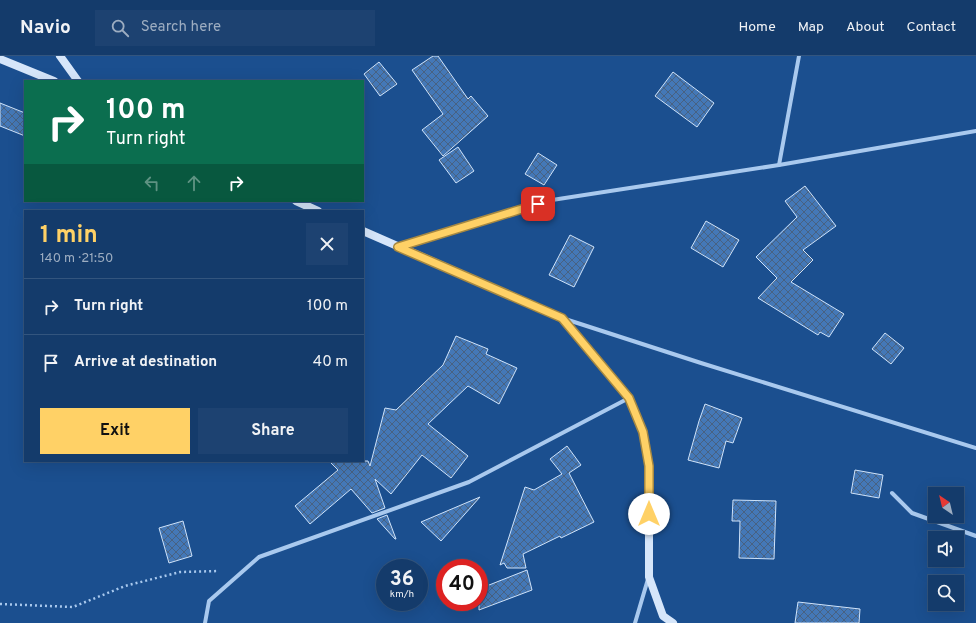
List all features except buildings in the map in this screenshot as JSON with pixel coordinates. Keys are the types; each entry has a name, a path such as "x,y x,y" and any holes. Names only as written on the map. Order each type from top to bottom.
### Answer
{"street":[{"path":"60,56 77,80"},
{"path":"779,165 799,56"},
{"path":"0,59 52,80"},
{"path":"398,247 552,200 779,165 976,131"},
{"path":"298,202 316,210"},
{"path":"364,231 562,318 976,448"},
{"path":"562,318 629,398 643,432 649,466 649,577 635,623"},
{"path":"205,623 209,601 259,557 469,482 629,398"},
{"path":"892,492 912,513 976,536"},
{"path":"649,577 663,616 673,623"}],"path":[{"path":"0,604 72,607 125,586 180,572 219,571 226,568"}],"route":[{"path":"538,204 398,247 562,318 629,398 643,432 649,466 649,514"}]}
